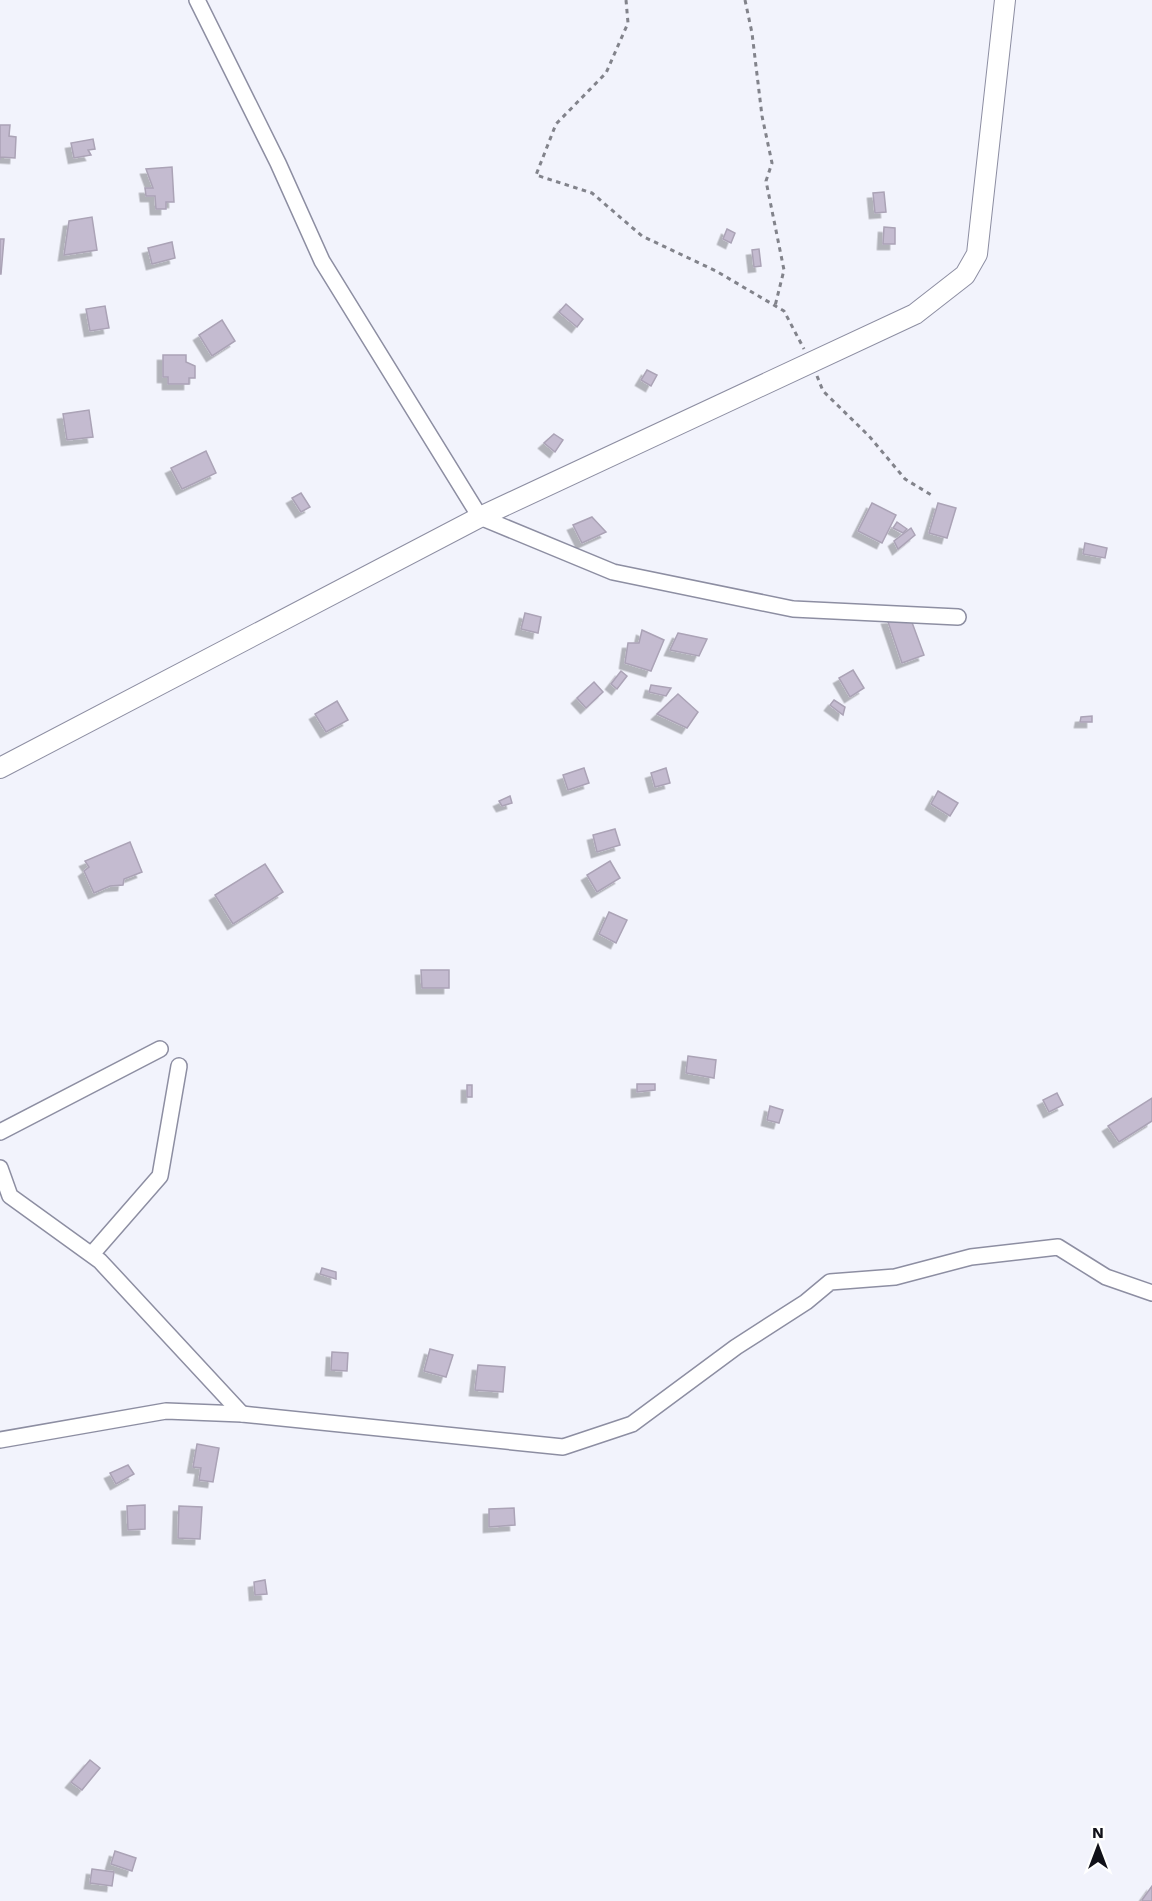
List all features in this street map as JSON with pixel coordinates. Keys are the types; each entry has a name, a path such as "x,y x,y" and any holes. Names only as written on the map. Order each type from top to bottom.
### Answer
{"street":[{"path":"197,0 278,163 322,261 480,517 613,572 793,609 957,617"},
{"path":"0,768 480,517 915,314 964,275 977,254 1005,0"},
{"path":"0,1132 160,1049"},
{"path":"92,1254 160,1176 179,1066"},
{"path":"0,1168 10,1196 92,1254 242,1414"},
{"path":"0,1440 166,1411 242,1414 563,1447 632,1424 736,1347 806,1302 830,1282 895,1277 971,1257 1059,1247 1106,1277 1152,1293"}],"path":[{"path":"626,0 628,23 606,74 556,124 536,175 592,193 642,236 716,271 784,311 811,362 823,391 869,436 905,479 933,496"},
{"path":"745,0 752,33 762,116 772,163 766,181 783,270 775,306"}],"building":[{"path":"0,125 10,125 9,136 16,137 15,158 0,157"},
{"path":"93,139 95,149 88,150 91,155 74,158 71,143"},
{"path":"172,167 174,202 166,202 166,209 156,209 155,196 146,196 145,188 153,188 146,169"},
{"path":"884,192 886,212 875,213 873,193"},
{"path":"92,217 97,250 64,255 69,221"},
{"path":"884,227 895,228 895,244 883,244"},
{"path":"727,229 735,233 731,243 723,239"},
{"path":"0,239 4,239 1,274 0,274"},
{"path":"172,242 175,258 152,264 148,248"},
{"path":"759,249 761,266 754,267 752,250"},
{"path":"566,304 583,319 577,327 559,312"},
{"path":"105,306 109,328 90,331 86,309"},
{"path":"222,320 235,341 212,356 199,335"},
{"path":"163,355 186,355 186,362 195,366 195,378 189,378 189,384 168,384 168,377 163,377"},
{"path":"647,370 657,375 651,386 641,380"},
{"path":"89,410 93,437 67,440 63,414"},
{"path":"554,434 563,440 555,452 544,443"},
{"path":"206,451 216,473 182,489 171,468"},
{"path":"301,493 310,507 301,512 292,498"},
{"path":"872,503 896,515 882,543 858,531"},
{"path":"938,503 956,508 947,538 929,533"},
{"path":"592,517 606,532 582,543 573,525"},
{"path":"897,522 907,529 903,533 893,528"},
{"path":"911,528 915,535 898,549 894,541"},
{"path":"1085,543 1107,548 1105,558 1083,554"},
{"path":"525,613 541,617 538,633 521,629"},
{"path":"910,617 924,655 902,663 887,619"},
{"path":"642,630 664,640 651,671 625,663 628,643 639,643"},
{"path":"678,633 707,639 699,656 670,650"},
{"path":"853,670 864,688 850,697 839,678"},
{"path":"621,671 627,676 617,689 611,684"},
{"path":"594,682 603,692 586,708 577,698"},
{"path":"651,685 671,688 666,696 649,692"},
{"path":"678,694 698,712 687,728 657,714"},
{"path":"834,700 845,707 843,715 830,705"},
{"path":"337,701 348,720 326,732 315,714"},
{"path":"1092,716 1092,722 1080,722 1081,717"},
{"path":"584,768 589,783 568,790 563,775"},
{"path":"666,768 670,783 655,787 651,773"},
{"path":"938,791 958,803 950,816 931,804"},
{"path":"510,796 512,803 502,806 499,801"},
{"path":"615,829 620,845 597,852 593,835"},
{"path":"130,842 142,872 124,879 123,885 110,886 94,893 84,871 89,867 85,861"},
{"path":"610,861 620,878 597,892 587,875"},
{"path":"265,864 283,892 233,924 215,895"},
{"path":"609,912 627,920 616,943 599,934"},
{"path":"421,970 449,970 449,988 422,988"},
{"path":"688,1056 716,1060 714,1078 686,1073"},
{"path":"637,1084 655,1084 655,1090 637,1092"},
{"path":"467,1085 472,1085 472,1097 467,1097"},
{"path":"1057,1093 1063,1105 1049,1112 1043,1100"},
{"path":"1152,1098 1152,1121 1119,1142 1108,1126"},
{"path":"770,1106 783,1110 779,1123 767,1120"},
{"path":"322,1268 336,1272 336,1279 320,1274"},
{"path":"430,1349 453,1355 446,1377 424,1371"},
{"path":"332,1352 348,1353 347,1371 331,1370"},
{"path":"478,1365 505,1367 503,1392 475,1390"},
{"path":"197,1444 219,1448 213,1482 199,1480 201,1468 193,1467"},
{"path":"128,1465 134,1474 116,1484 110,1473"},
{"path":"145,1505 145,1529 128,1530 127,1506"},
{"path":"179,1506 202,1507 200,1539 178,1538"},
{"path":"514,1508 515,1525 489,1527 489,1509"},
{"path":"265,1580 267,1594 255,1595 254,1582"},
{"path":"90,1760 100,1768 82,1790 71,1782"},
{"path":"115,1851 136,1858 132,1871 111,1864"},
{"path":"92,1869 114,1872 112,1886 90,1883"},
{"path":"1152,1886 1152,1901 1143,1901 1142,1900"}]}
